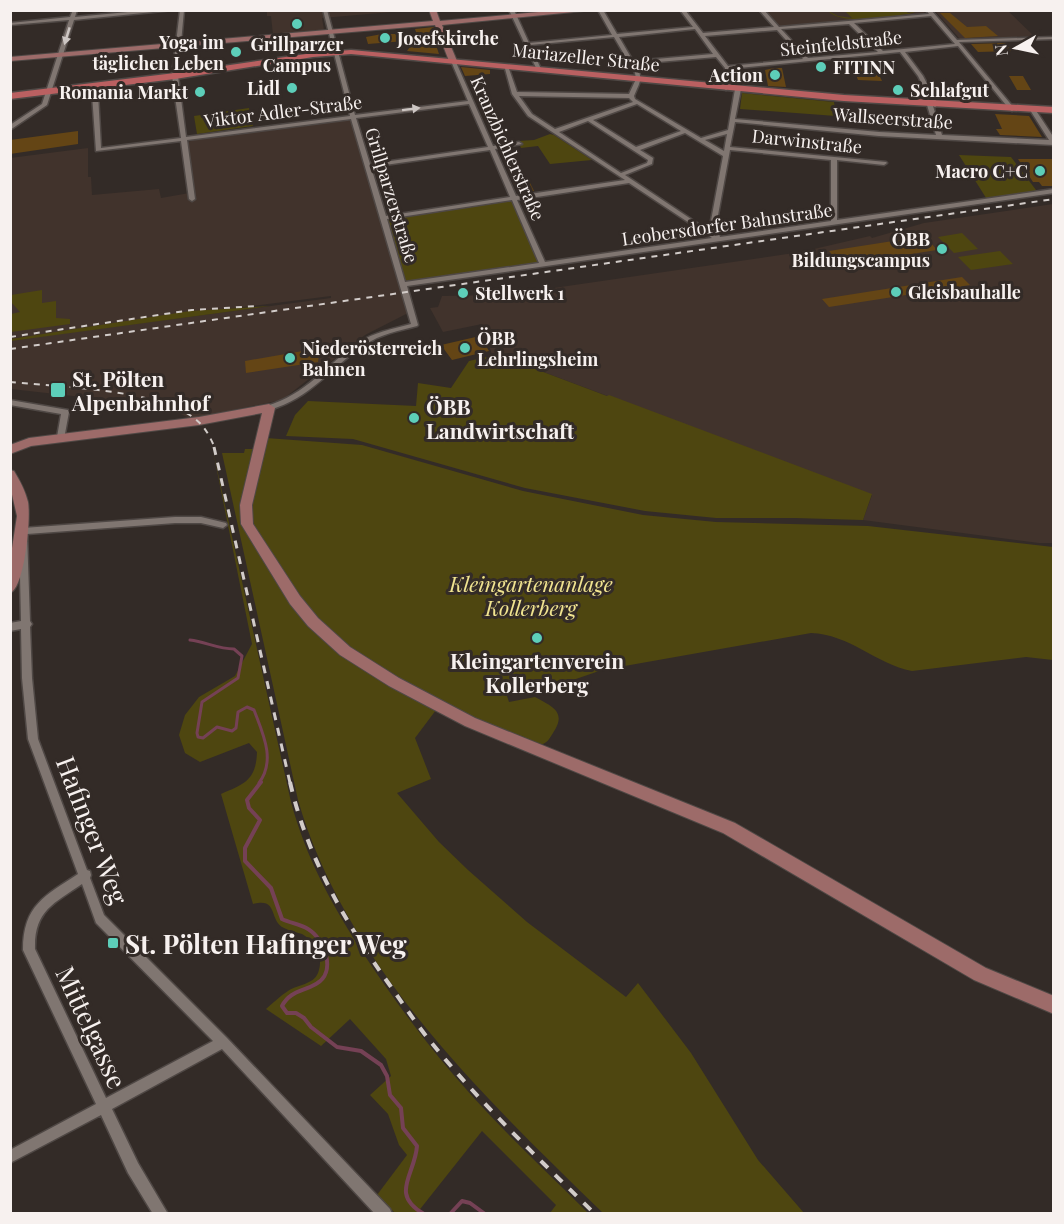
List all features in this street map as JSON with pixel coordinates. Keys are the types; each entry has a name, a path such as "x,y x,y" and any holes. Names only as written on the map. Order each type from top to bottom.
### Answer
{"main road":[{"name":"Mariazeller Straße","path":"10,96 336,53 373,53 726,88 933,105 1053,110"}],"street":[{"path":"10,128 42,108 50,92 75,10"},
{"path":"10,24 171,10"},
{"path":"183,10 175,76 192,199"},
{"name":"Grillparzerstraße","path":"269,408 292,400 363,342 415,325 353,117 325,10"},
{"name":"Kranzbichlerstraße","path":"432,10 470,102 543,264"},
{"path":"10,59 437,23 513,14 591,10"},
{"path":"600,10 639,79 632,96"},
{"path":"681,10 727,68 726,88"},
{"path":"761,10 807,60"},
{"path":"700,35 930,13 1012,109"},
{"path":"513,14 539,69"},
{"path":"850,22 882,53"},
{"path":"529,44 695,28"},
{"name":"Steinfeldstraße","path":"727,68 902,51 957,43 1053,38"},
{"path":"902,51 921,76 933,105 940,138"},
{"path":"632,63 716,55"},
{"path":"506,66 514,94 530,115 718,239"},
{"path":"718,239 712,226 738,89"},
{"name":"Viktor Adler-Straße","path":"95,94 99,150 470,102"},
{"path":"514,94 632,96"},
{"path":"611,96 612,102 620,108"},
{"path":"632,96 636,103 727,152"},
{"path":"555,131 636,103"},
{"path":"1033,110 1053,142"},
{"path":"590,120 651,159 620,175"},
{"name":"Wallseerstraße","path":"732,120 879,134 1053,142"},
{"path":"701,140 730,130"},
{"path":"637,149 685,131"},
{"path":"368,166 519,144"},
{"name":"Darwinstraße","path":"727,152 884,163"},
{"path":"834,160 834,224"},
{"path":"384,218 629,181"},
{"name":"Leobersdorfer Bahnstraße","path":"404,284 1053,191"},
{"path":"10,402 65,412 61,437"},
{"path":"10,450 29,442 199,421 269,408 245,516 250,531 304,612 334,642 377,672 454,714 729,828 980,974 1053,1005"},
{"path":"10,474 19,492 23,531 10,588"},
{"path":"23,531 175,520 201,520 223,525"},
{"name":"Hafinger Weg","path":"23,531 27,678 33,739 86,875 100,919 223,1042 385,1214"},
{"path":"10,627 27,624"},
{"name":"Mittelgasse","path":"86,875 44,905 31,918 27,934 29,950 103,1108 133,1168 161,1214"},
{"path":"10,1157 223,1042"}],"shaded area":[{"path":"923,10 925,14 782,27 778,26 764,11"},
{"name":"Grillparzer Campus","path":"267,11 404,11 322,18 324,30 273,35 271,16 267,16"},
{"path":"935,11 1008,11 1034,36 960,39"},
{"path":"350,119 408,313 365,335 282,400 191,419 173,410 153,405 11,389 10,158 88,148 88,177 91,177 92,195 159,189 161,198 195,192 188,143 192,140","holes":["331,296 331,298 21,339 128,322"]},
{"path":"1053,204 1053,543 863,520 872,495 530,367 493,358 482,324 443,332 430,308 438,307 442,296 526,292 801,252 870,236 872,238 924,223"}],"green space":[{"path":"905,10 908,13 918,11 909,14 855,19 835,16 828,11 838,16 852,18 845,11"},
{"path":"742,93 834,102 836,116 740,109"},
{"path":"249,108 253,126 197,134 194,116"},
{"path":"550,134 592,160 550,164 538,146 521,148 518,141 534,140"},
{"path":"959,155 1011,157 1039,194 988,201"},
{"path":"514,199 543,264 404,284 384,218"},
{"path":"962,233 978,249 954,253 938,237"},
{"path":"1000,251 1013,264 971,270 958,257"},
{"path":"42,290 42,303 56,301 56,318 70,319 70,324 11,332 11,314 20,312 11,302 11,295"},
{"path":"270,306 11,341 11,339 190,311"},
{"path":"486,357 530,367 609,395 872,494 863,520 716,518 645,511 525,488 353,439 286,436 295,415 308,401 416,406 418,383 451,388 469,361"},
{"name":"Kleingartenanlage Kollerberg","path":"266,438 362,445 523,491 643,515 716,522 868,526 1053,547 1053,660 1026,657 912,671 886,662 838,638 811,633 602,670 544,690 535,688 507,696 509,702 535,697 556,711 559,720 557,726 548,741 539,745 457,712 361,658 308,610 252,522 251,505"},
{"path":"245,449 254,451 242,505 299,614 436,710 415,738 431,779 397,793 439,842 527,922 626,997 638,983 691,1053 758,1160 804,1213 603,1213 466,1075 384,973 349,918 320,861 298,800 222,453 244,453"},
{"path":"213,451 291,802 312,862 363,953 429,1045 487,1112 588,1213 550,1213 556,1205 482,1131 417,1213 395,1213 377,1195 407,1155 399,1145 388,1114 370,1095 391,1076 386,1059 350,1019 321,1046 266,1009 288,991 313,980 318,973 320,961 318,950 307,937 279,924 267,904 253,904 221,794 248,780 254,769 257,752 249,743 200,762 185,753 179,735 185,715 199,697 235,676 252,644"}],"building":[{"path":"940,13 950,13 967,27 986,26 998,36 965,38"},
{"path":"434,27 439,41 435,42 439,54 407,51 415,40 419,41 415,29"},
{"name":"Josefskirche","path":"401,34 405,41 368,44 366,37"},
{"path":"1005,43 1012,51 978,52 971,44"},
{"path":"858,60 872,61 882,81 858,80 851,62 858,62"},
{"path":"461,67 490,70 490,74 465,76"},
{"name":"Action","path":"782,68 786,87 768,86 765,70"},
{"path":"1009,76 1023,76 1031,90 1017,90"},
{"path":"995,114 1029,116 1042,137 1000,135 996,129 1002,129"},
{"path":"78,131 78,144 10,154 10,140"},
{"name":"Macro C+C","path":"1018,159 1053,159 1053,186 1042,186 1039,182 1033,182"},
{"path":"523,181 524,184 530,183 534,191 519,193 513,182"},
{"path":"925,236 937,250 840,265 829,251"},
{"name":"Gleisbauhalle","path":"962,277 970,285 829,307 822,299"},
{"name":"ÖBB Lehrlingsheim","path":"480,336 489,351 452,360 441,345"},
{"name":"Niederösterreich Bahnen","path":"320,348 318,362 246,373 245,361"}],"waterway":[{"path":"190,640 234,649 242,656 238,678 202,702 197,733 198,737 203,738 217,727 232,731 236,728 238,712 247,707 254,710 264,738 267,756 267,765 259,783"},
{"path":"261,782 247,800 249,808 260,820 245,848 245,861 271,888 282,919 308,929 319,940 324,948 327,964 322,979 289,997 282,1006 287,1013 296,1013 304,1018 311,1027 337,1047 361,1051 381,1065 387,1076 390,1095 401,1108 403,1128 417,1146 406,1191 414,1207 424,1214"},
{"path":"450,1214 462,1201 470,1203 485,1214"}],"railway":[{"path":"10,349 1054,199"},
{"path":"10,337 192,310 256,306"},
{"path":"10,382 106,391 156,401 177,408 198,421 215,448"},
{"path":"214,447 290,783"},
{"path":"290,782 306,836 329,888 357,937 411,1016 473,1091 595,1214"}],"place":[{"name":"Grillparzer Campus","path":"297,24"},
{"name":"Josefskirche","path":"385,38"},
{"name":"Yoga im täglichen Leben","path":"236,52"},
{"name":"FITINN","path":"821,67"},
{"name":"Action","path":"775,75"},
{"name":"Lidl","path":"292,88"},
{"name":"Schlafgut","path":"898,90"},
{"name":"Romania Markt","path":"200,92"},
{"name":"Macro C+C","path":"1040,171"},
{"name":"ÖBB Bildungscampus","path":"942,249"},
{"name":"Gleisbauhalle","path":"896,292"},
{"name":"Stellwerk 1","path":"463,293"},
{"name":"ÖBB Lehrlingsheim","path":"465,348"},
{"name":"Niederösterreich Bahnen","path":"290,358"},
{"name":"St. Pölten Alpenbahnhof","path":"58,390"},
{"name":"ÖBB Landwirtschaft","path":"414,418"},
{"name":"Kleingartenverein Kollerberg","path":"537,638"},
{"name":"St. Pölten Hafinger Weg","path":"113,943"}]}
